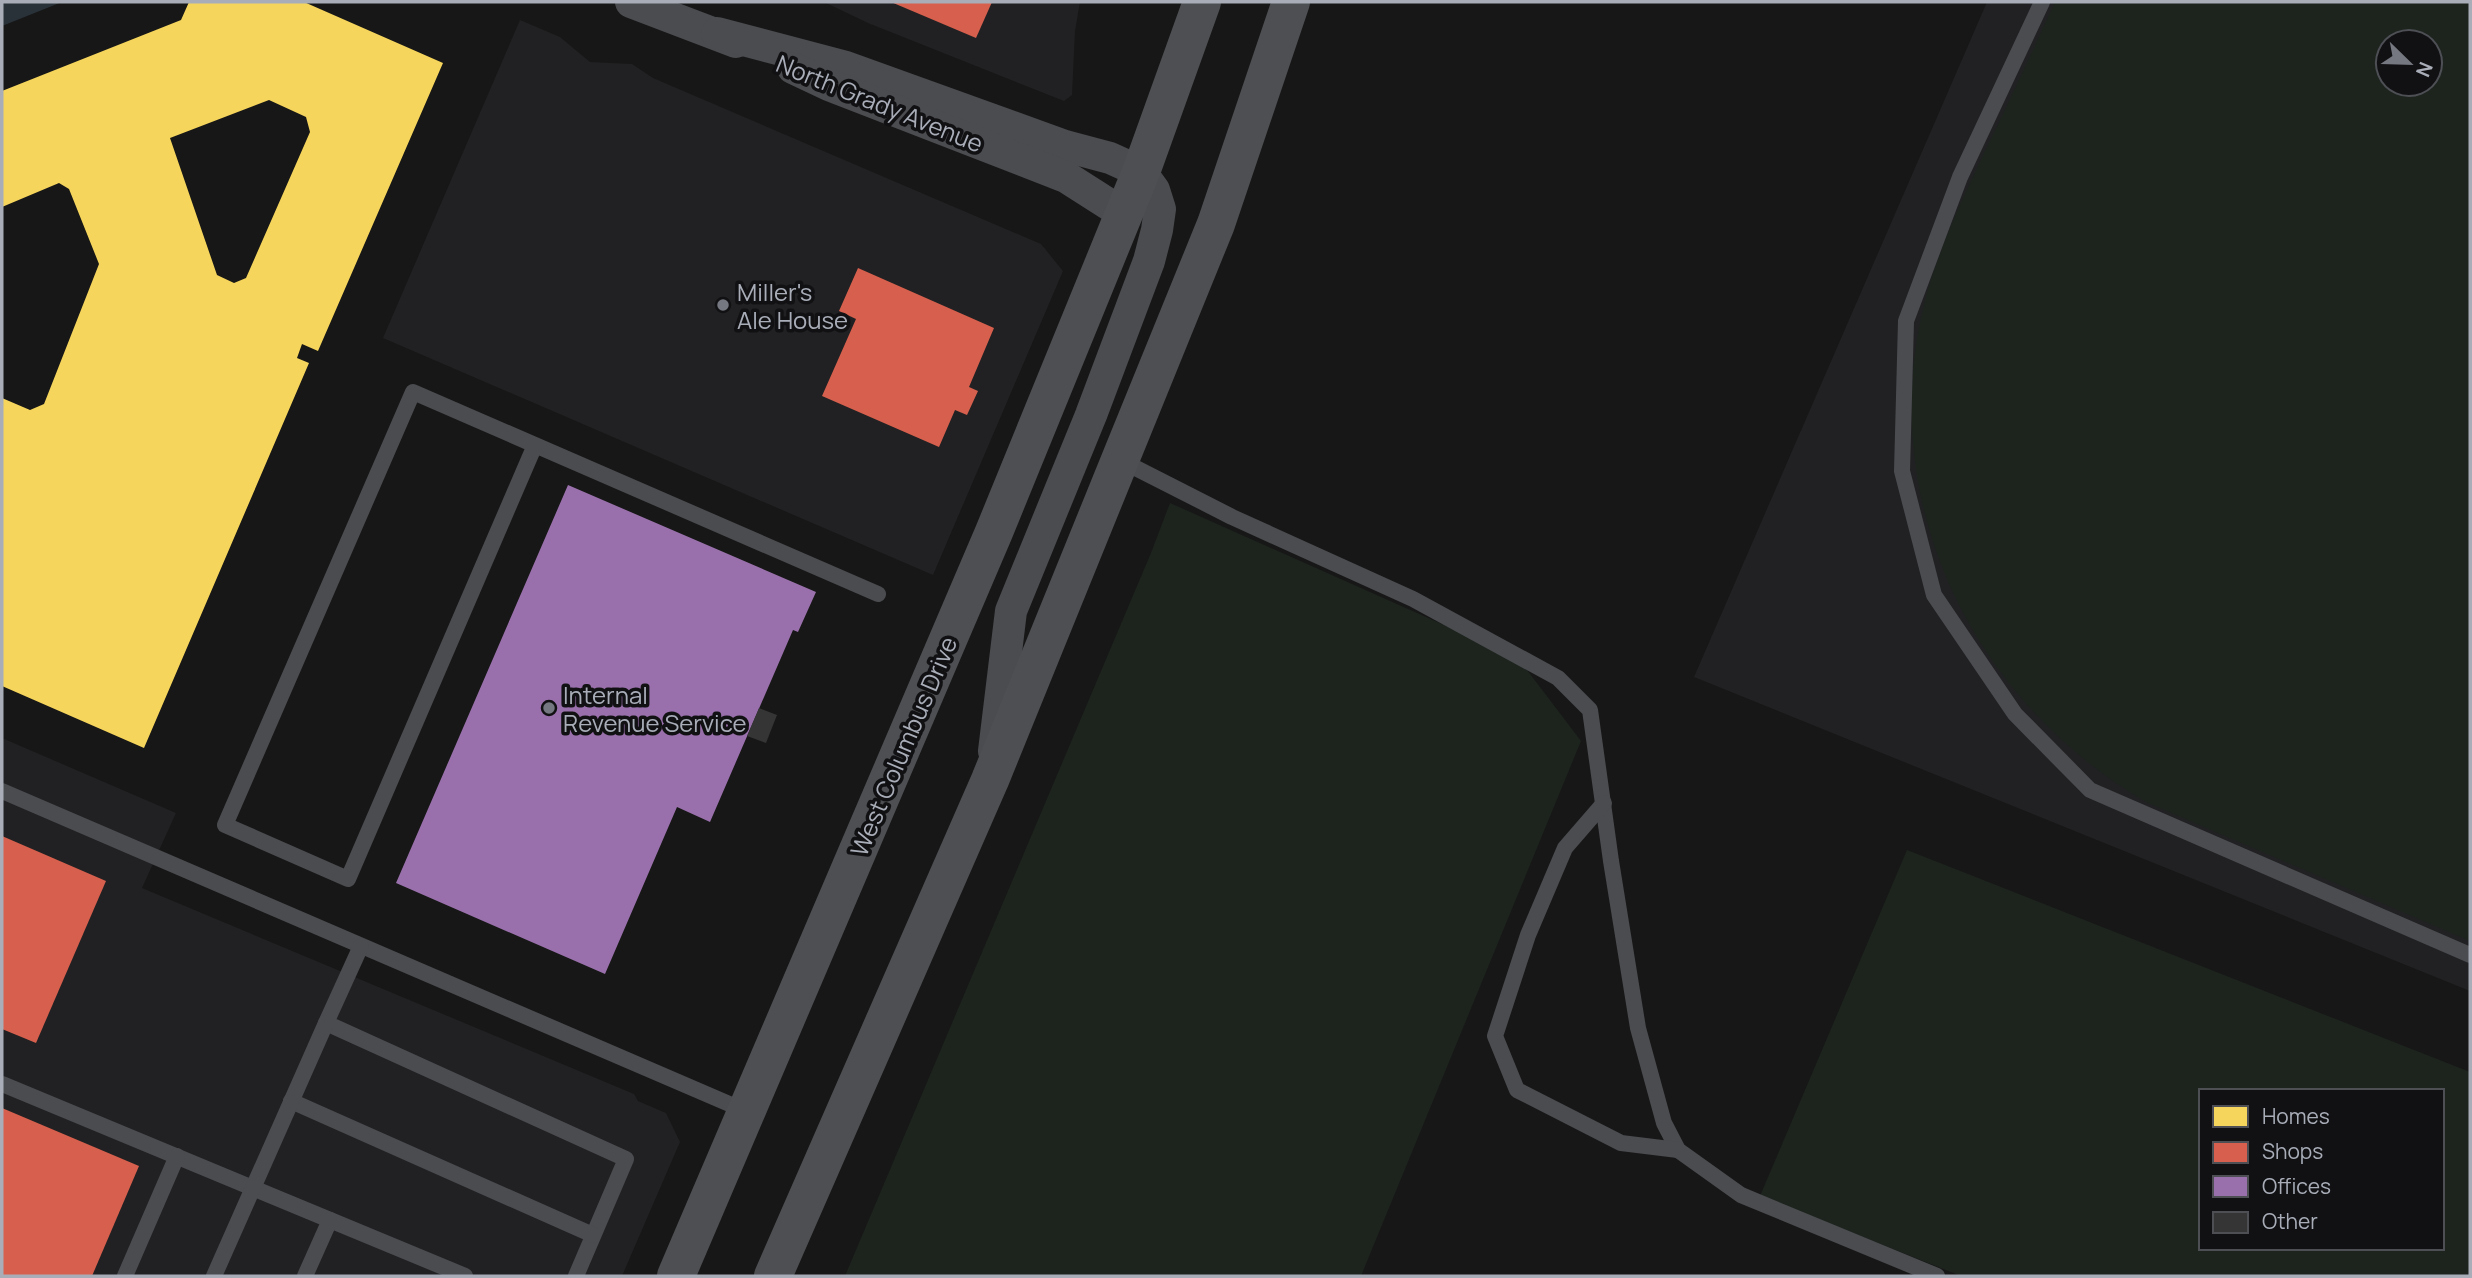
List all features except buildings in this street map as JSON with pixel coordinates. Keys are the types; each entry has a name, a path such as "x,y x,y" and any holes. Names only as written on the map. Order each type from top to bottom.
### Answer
{"main road":[{"name":"West Columbus Drive","path":"677,1276 994,532 1141,172 1202,2"},
{"path":"773,1276 990,780 1121,460 1216,224 1291,2"}],"street":[{"name":"North Grady Avenue","path":"631,2 717,33 830,86 1066,177 1124,214"},
{"path":"717,33 846,67 1065,146 1110,158 1141,172 1154,190 1160,209 1149,261 1091,415 1011,611 990,780"}],"lane":[{"path":"2042,2 1960,177 1906,321 1902,471 1934,596 2015,713 2090,790 2470,955"},
{"path":"536,445 348,879 225,825 413,392 536,445 878,594"},
{"path":"1121,460 1232,517 1413,599 1558,678 1590,710 1638,1028 1664,1123 1678,1150 1741,1195 1937,1276"},
{"path":"2,791 748,1112"},
{"path":"1604,803 1565,848 1528,935 1496,1036 1517,1090 1621,1143 1678,1150"},
{"path":"214,1276 361,946"},
{"path":"326,1023 626,1159 576,1276"},
{"path":"2,1084 465,1276"},
{"path":"292,1101 593,1235"},
{"path":"125,1276 177,1156"},
{"path":"305,1276 330,1220"}],"shaded area":[{"path":"2,2 62,2 2,26"},
{"path":"824,2 1080,2 1075,31 1072,95 1064,101 868,23"},
{"path":"1987,2 2470,2 2470,991 1694,677"},
{"path":"2055,2 2470,2 2470,941 2146,802 2084,759 2030,708 1985,650 1950,586 1926,518 1913,446 1913,372 1926,297 1938,258"},
{"name":"Miller's Ale House","path":"520,20 560,37 590,62 632,64 653,78 1041,244 1063,271 933,575 383,338"},
{"path":"1170,503 1518,658 1581,741 1361,1276 845,1276 1151,553"},
{"path":"2,738 176,813 142,888 634,1094 638,1101 666,1113 680,1142 622,1276 2,1276"},
{"path":"1907,850 2470,1072 2470,1276 1961,1276 1760,1196"}],"place":[{"name":"Miller's Ale House","path":"723,305"},
{"name":"Internal Revenue Service","path":"549,708"}]}
